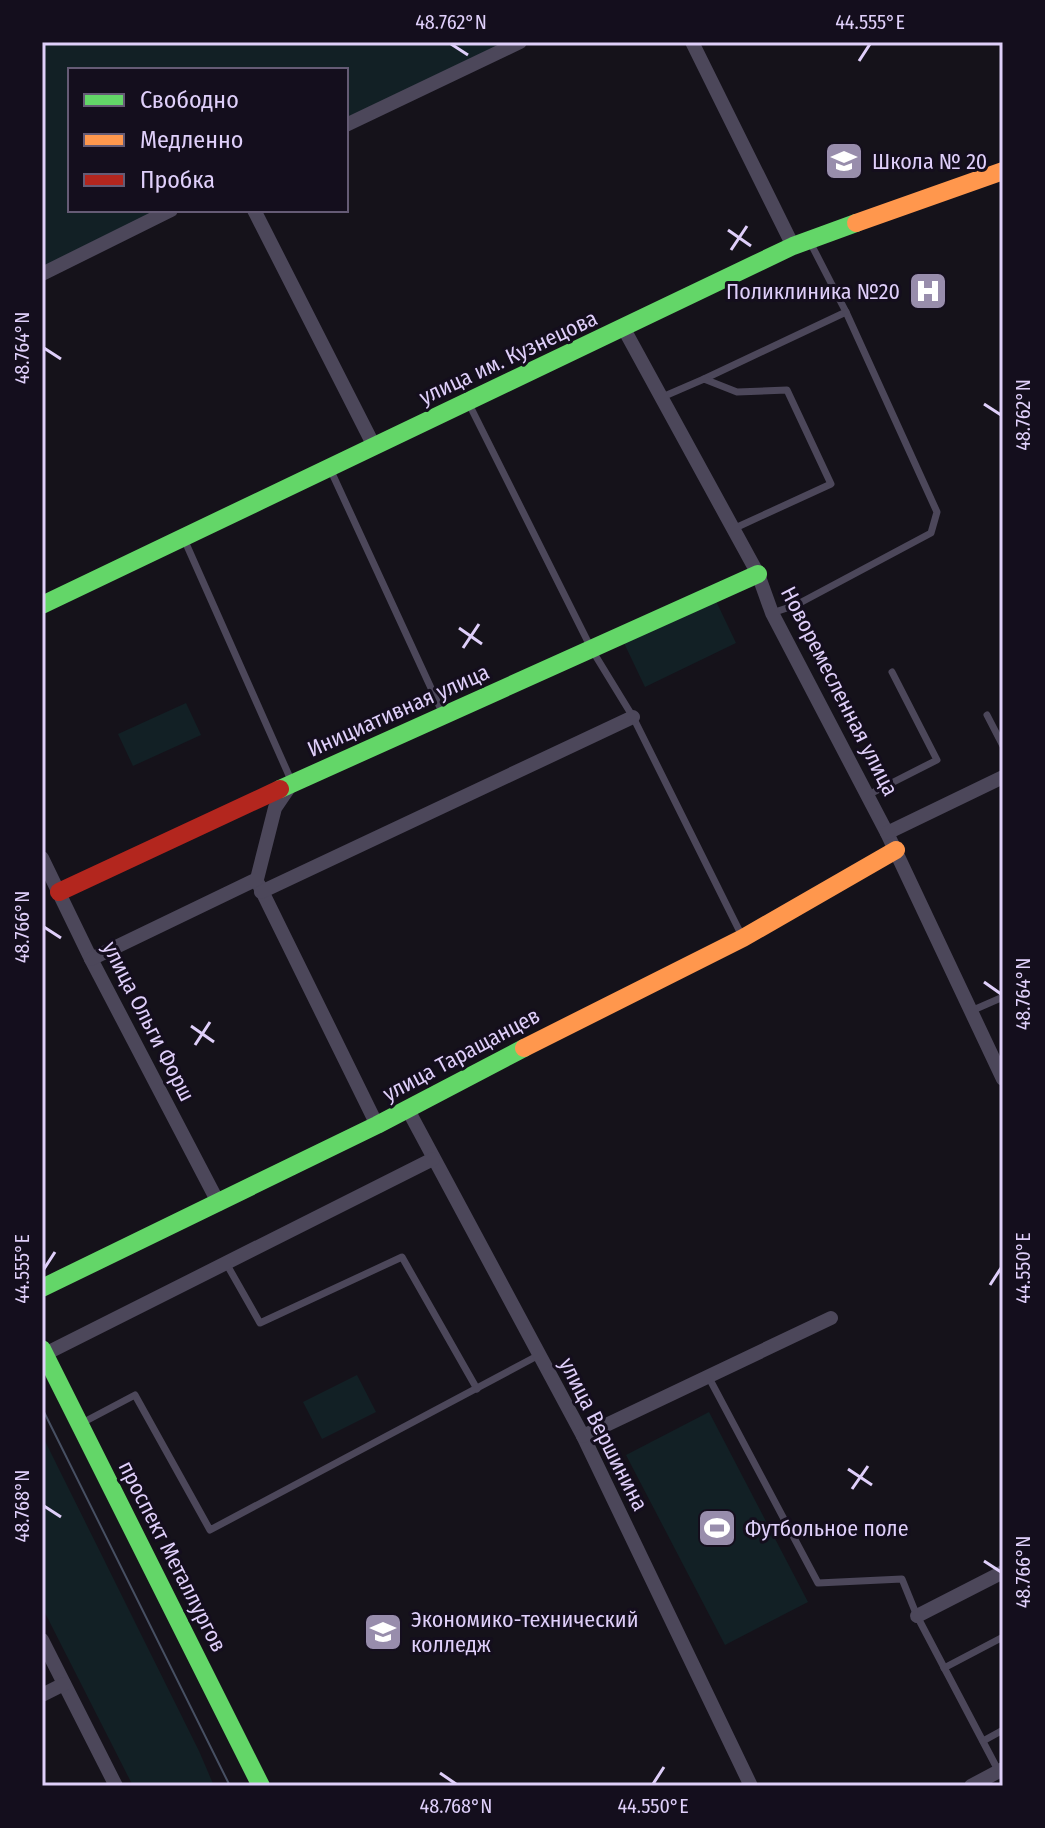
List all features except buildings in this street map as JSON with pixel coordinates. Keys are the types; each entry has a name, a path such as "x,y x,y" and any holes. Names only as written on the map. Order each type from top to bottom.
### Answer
{"street":[{"path":"348,124 520,42"},
{"path":"692,42 801,243"},
{"name":"улица им. Кузнецова","path":"42,605 801,243 1003,171"},
{"path":"42,274 167,212"},
{"path":"255,212 374,446"},
{"name":"Новоремесленная улица","path":"624,329 758,574 772,613 896,850 969,1012 1003,1079"},
{"name":"Инициативная улица","path":"59,892 292,783 758,574"},
{"path":"91,959 633,717"},
{"path":"887,833 1003,777"},
{"path":"292,783 275,808 259,885 377,1125"},
{"name":"улица Таращанцев","path":"42,1288 219,1204 743,938 896,850"},
{"name":"улица Ольги Форш","path":"42,858 219,1204"},
{"name":"улица Вершинина","path":"407,1108 583,1436 751,1786"},
{"path":"43,1353 433,1159"},
{"path":"583,1436 831,1318"},
{"name":"проспект Металлургов","path":"43,1353 261,1786"},
{"path":"917,1616 1003,1572"},
{"path":"42,1640 116,1786"},
{"path":"42,1695 64,1684"},
{"path":"971,1786 1001,1770"}],"lane":[{"path":"772,613 796,605 931,533 937,512 846,312 801,243"},
{"path":"660,398 846,312"},
{"path":"704,379 737,392 787,390 831,484 733,529"},
{"path":"469,403 592,650 633,717 743,938"},
{"path":"329,467 443,716"},
{"path":"183,537 292,783"},
{"path":"868,795 937,760 892,672"},
{"path":"987,715 1003,746"},
{"path":"969,1012 1003,997"},
{"path":"226,1263 260,1323 402,1257 477,1389"},
{"path":"80,1424 135,1395 210,1530 539,1355"},
{"path":"707,1376 818,1583 902,1579 917,1616 1001,1770"},
{"path":"944,1668 1003,1637"},
{"path":"983,1741 1003,1730"}],"shaded area":[{"path":"42,42 515,42 348,121 348,68 68,68 68,212 161,212 42,272"},
{"path":"715,599 736,643 645,687 624,643"},
{"path":"186,703 201,735 133,766 118,734"},
{"path":"357,1375 376,1412 322,1439 303,1402"},
{"name":"Футбольное поле","path":"709,1412 808,1602 725,1645 626,1455"},
{"path":"42,1435 214,1786 133,1786 42,1607"}],"tram line":[{"path":"42,1408 230,1786"}],"traffic: fast":[{"path":"42,605 793,246 856,223"},
{"path":"280,789 758,574"},
{"path":"42,1288 377,1125 524,1048"},
{"path":"42,1349 261,1786"}],"traffic: slow":[{"path":"856,223 1003,171"},
{"path":"524,1048 743,938 896,850"}],"traffic: jam":[{"path":"59,892 280,789"}],"place":[{"name":"Школа № 20","path":"844,161"},
{"name":"Поликлиника №20","path":"928,291"},
{"name":"Футбольное поле","path":"717,1528"},
{"name":"Экономико-технический колледж","path":"383,1632"}]}
